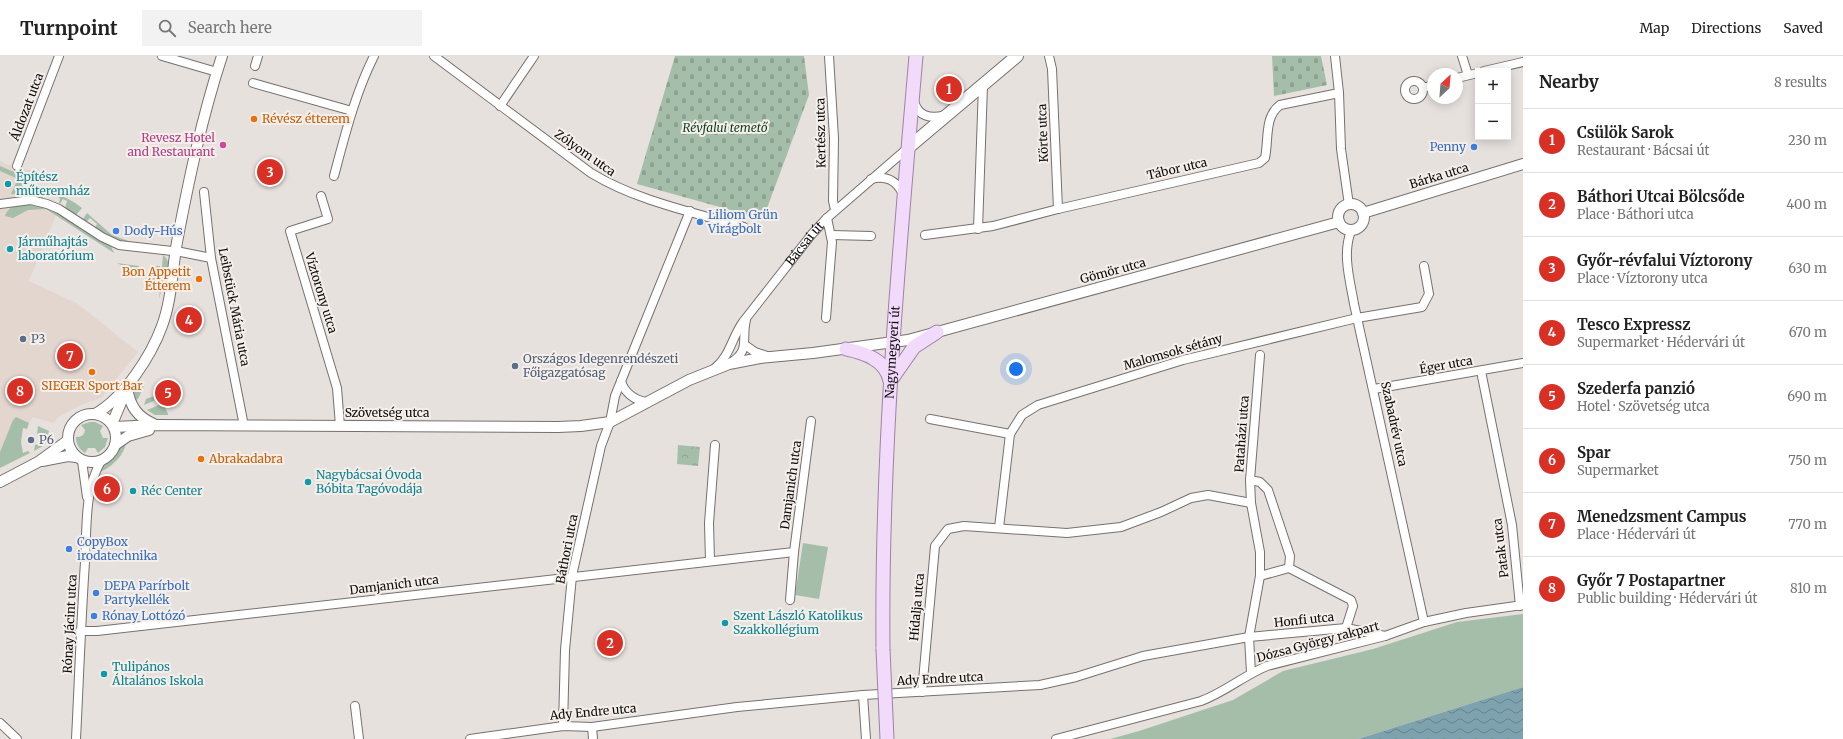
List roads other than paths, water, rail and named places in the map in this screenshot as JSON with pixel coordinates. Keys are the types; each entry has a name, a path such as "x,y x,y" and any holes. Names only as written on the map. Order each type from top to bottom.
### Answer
{"main road":[{"name":"Nagymegyeri út","path":"887,739 883,649 882,573 884,485 895,309 916,56"},
{"name":"Bácsai út","path":"909,147 1017,56"},
{"path":"891,385 914,347 937,332"},
{"path":"846,349 862,352 879,362 890,379 891,385"}],"street":[{"name":"Áldozat utca","path":"17,166 59,56"},
{"path":"162,56 217,72"},
{"path":"38,462 68,456 88,463 101,461 112,452 116,439 113,425 116,411 129,385 150,352 163,324 168,303 175,252 196,148 222,56"},
{"path":"255,66 258,56"},
{"path":"334,176 352,111 364,76 374,56"},
{"name":"Zólyom utca","path":"434,56 591,174 611,186 637,196 744,227"},
{"path":"500,106 534,56"},
{"name":"Kertész utca","path":"830,56 834,138 833,201 835,210"},
{"name":"Körte utca","path":"1049,56 1052,69 1058,209"},
{"path":"1335,56 1339,93 1341,149 1349,205"},
{"path":"1462,56 1468,75"},
{"path":"1497,68 1523,62"},
{"path":"1463,76 1475,74"},
{"path":"253,83 352,111"},
{"path":"978,229 983,85"},
{"path":"1423,88 1427,87"},
{"name":"Tábor utca","path":"925,235 978,229 1259,163 1265,158 1270,117 1273,110 1280,105 1339,93"},
{"name":"Bácsai út","path":"913,94 915,105 926,116 935,118 950,113"},
{"name":"Bácsai út","path":"610,422 646,402 715,368 723,360 738,328 812,234 835,210 909,147"},
{"name":"Bárka utca","path":"1363,213 1523,164"},
{"path":"870,180 883,177 890,178 896,183 904,198"},
{"name":"Leibstück Mária utca","path":"204,192 211,258 244,426"},
{"name":"Víztorony utca","path":"321,196 328,219 290,231 338,388 340,426"},
{"path":"0,204 30,200 47,204 59,209 102,237 118,245 211,258"},
{"path":"1349,205 1359,207 1363,213 1364,220 1362,225 1351,231 1343,228 1339,222 1339,212 1344,206 1349,205"},
{"name":"Báthori utca","path":"563,726 565,650 572,576 601,446 610,422 613,403 621,381 690,211"},
{"path":"826,318 832,235 827,218"},
{"name":"Gömör utca","path":"715,368 769,357 846,349 894,342 937,332 1339,222"},
{"name":"Szabadrév utca","path":"1351,231 1347,242 1348,265 1357,318 1374,389 1424,622"},
{"path":"832,235 871,236"},
{"name":"Malomsok sétány","path":"999,528 1010,434 1022,415 1038,405 1183,360 1357,318 1422,306 1429,294 1424,266"},
{"name":"Bácsai út","path":"745,345 744,331 748,315"},
{"path":"729,364 741,355 745,345 755,352 769,357"},
{"name":"Pataházi utca","path":"1260,355 1250,480 1260,482 1268,490 1290,556 1289,568"},
{"name":"Éger utca","path":"1374,389 1523,363"},
{"name":"Patak utca","path":"1481,371 1512,525 1521,605"},
{"path":"621,381 628,394 646,402"},
{"path":"96,414 108,406 129,385"},
{"path":"129,385 129,399 134,409 146,420 159,426"},
{"path":"79,459 69,447 67,440 69,430 76,419 89,414 96,414 107,419 113,425"},
{"path":"930,420 1010,434"},
{"name":"Damjanich utca","path":"790,600 794,552 811,421"},
{"name":"Szövetség utca","path":"113,425 558,427 581,426 610,422"},
{"name":"Szövetség utca","path":"115,445 128,436 159,426"},
{"path":"0,482 38,462 67,440"},
{"path":"710,561 709,523 715,445"},
{"name":"Rónay Jácint utca","path":"79,459 88,510"},
{"name":"Rónay Jácint utca","path":"76,739 80,631 88,510 94,477 101,461"},
{"path":"1250,480 1251,503 1260,552 1260,576 1249,637 1250,673"},
{"path":"999,528 1067,533 1121,527 1161,512 1191,498 1208,495 1251,503"},
{"name":"Hídalja utca","path":"922,692 935,546 948,529 964,526 999,528"},
{"name":"Damjanich utca","path":"80,631 97,631 794,552"},
{"path":"1260,576 1289,568 1351,600 1353,606 1346,628"},
{"name":"Dózsa György rakpart","path":"1056,739 1201,701 1218,695 1250,673 1266,666 1386,636 1424,622 1521,605"},
{"name":"Honfi utca","path":"1249,637 1346,628 1386,636"},
{"name":"Ady Endre utca","path":"470,739 563,726 592,727 737,707 863,695 1040,685 1076,677 1143,656 1249,637"},
{"path":"863,695 866,739"},
{"path":"355,706 359,739"},
{"path":"0,723 17,739"},
{"path":"592,727 593,739"}],"water":[{"path":"1523,687 1523,739 1358,739"}],"place":[{"name":"Csülök Sarok","path":"949,89"},
{"name":"Révész étterem","path":"254,119"},
{"name":"Revesz Hotel and Restaurant","path":"223,145"},
{"name":"Penny","path":"1474,147"},
{"name":"Győr-révfalui Víztorony","path":"270,172"},
{"name":"Építész műteremház","path":"8,184"},
{"name":"Liliom Grün Virágbolt","path":"700,222"},
{"name":"Dody-Hús","path":"116,231"},
{"name":"Járműhajtás laboratórium","path":"10,249"},
{"name":"Bon Appetit Étterem","path":"199,279"},
{"name":"Tesco Expressz","path":"189,320"},
{"name":"P3","path":"23,339"},
{"name":"Menedzsment Campus","path":"70,356"},
{"name":"Országos Idegenrendészeti Főigazgatósag","path":"515,366"},
{"name":"SIEGER Sport Bar","path":"92,372"},
{"name":"Győr 7 Postapartner","path":"20,391"},
{"name":"Szederfa panzió","path":"168,393"},
{"name":"P6","path":"31,440"},
{"name":"Abrakadabra","path":"201,459"},
{"name":"Nagybácsai Óvoda Bóbita Tagóvodája","path":"308,482"},
{"name":"Spar","path":"107,489"},
{"name":"Réc Center","path":"133,491"},
{"name":"CopyBox irodatechnika","path":"69,549"},
{"name":"DEPA Parírbolt Partykellék","path":"96,593"},
{"name":"Rónay Lottózó","path":"94,616"},
{"name":"Szent László Katolikus Szakkollégium","path":"725,623"},
{"name":"Báthori Utcai Bölcsőde","path":"610,643"},
{"name":"Tulipános Általános Iskola","path":"104,674"}],"park label":[{"name":"Révfalui temető","path":"725,128"}]}
